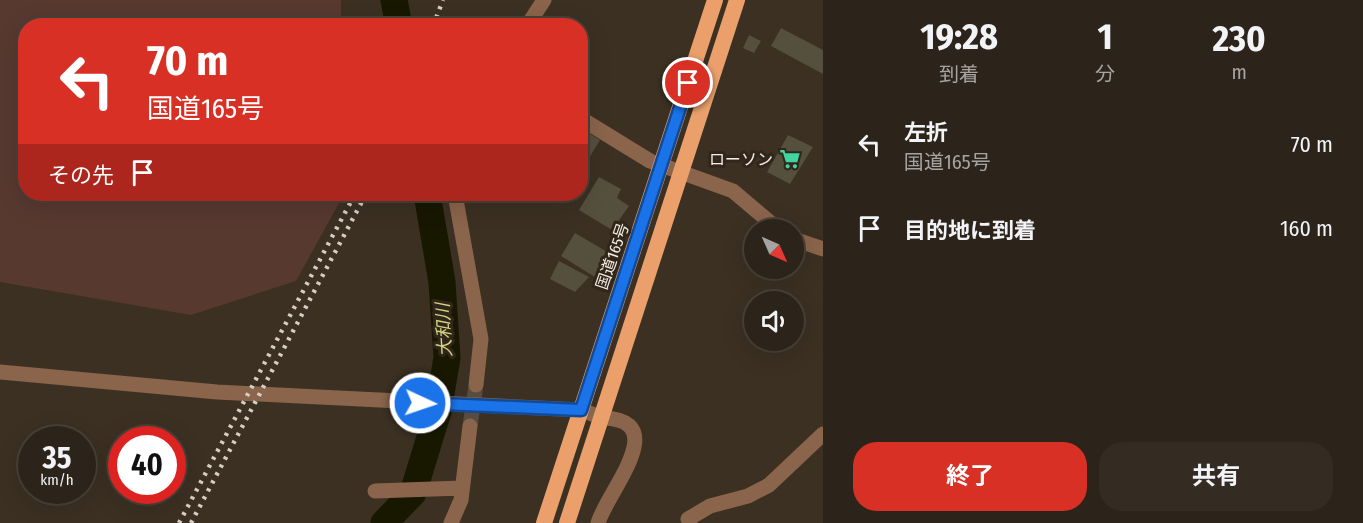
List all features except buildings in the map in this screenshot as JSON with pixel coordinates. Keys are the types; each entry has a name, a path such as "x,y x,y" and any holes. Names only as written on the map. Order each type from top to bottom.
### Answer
{"highway":[{"name":"国道165号","path":"544,523 716,0"},
{"path":"567,523 738,0"}],"street":[{"path":"532,18 544,0"},
{"path":"588,123 661,165 733,191 766,219"},
{"path":"456,201 481,339 476,385"},
{"path":"804,242 823,249"},
{"path":"0,372 217,392 581,410 603,418 621,419 632,427 636,439 628,463 598,523"},
{"path":"451,523 461,500 455,488 470,426"},
{"path":"690,523 688,519 710,506 748,496 769,485 823,434"},
{"path":"375,491 455,488"}],"shaded area":[{"path":"0,0 341,0 341,18 18,18 18,201 340,201 296,281 191,315 0,282"}],"waterway":[{"name":"大和川","path":"394,0 397,18"},
{"name":"大和川","path":"384,523 413,493 438,411 447,358 442,282 428,201"}],"tunnel":[{"path":"470,426 476,385"}],"railway":[{"path":"436,18 443,0"},
{"path":"179,523 351,201"},
{"path":"191,523 362,201"}],"place":[{"name":"ローソン","path":"790,159"}],"route":[{"path":"420,403 581,410 598,352 688,83"}]}
